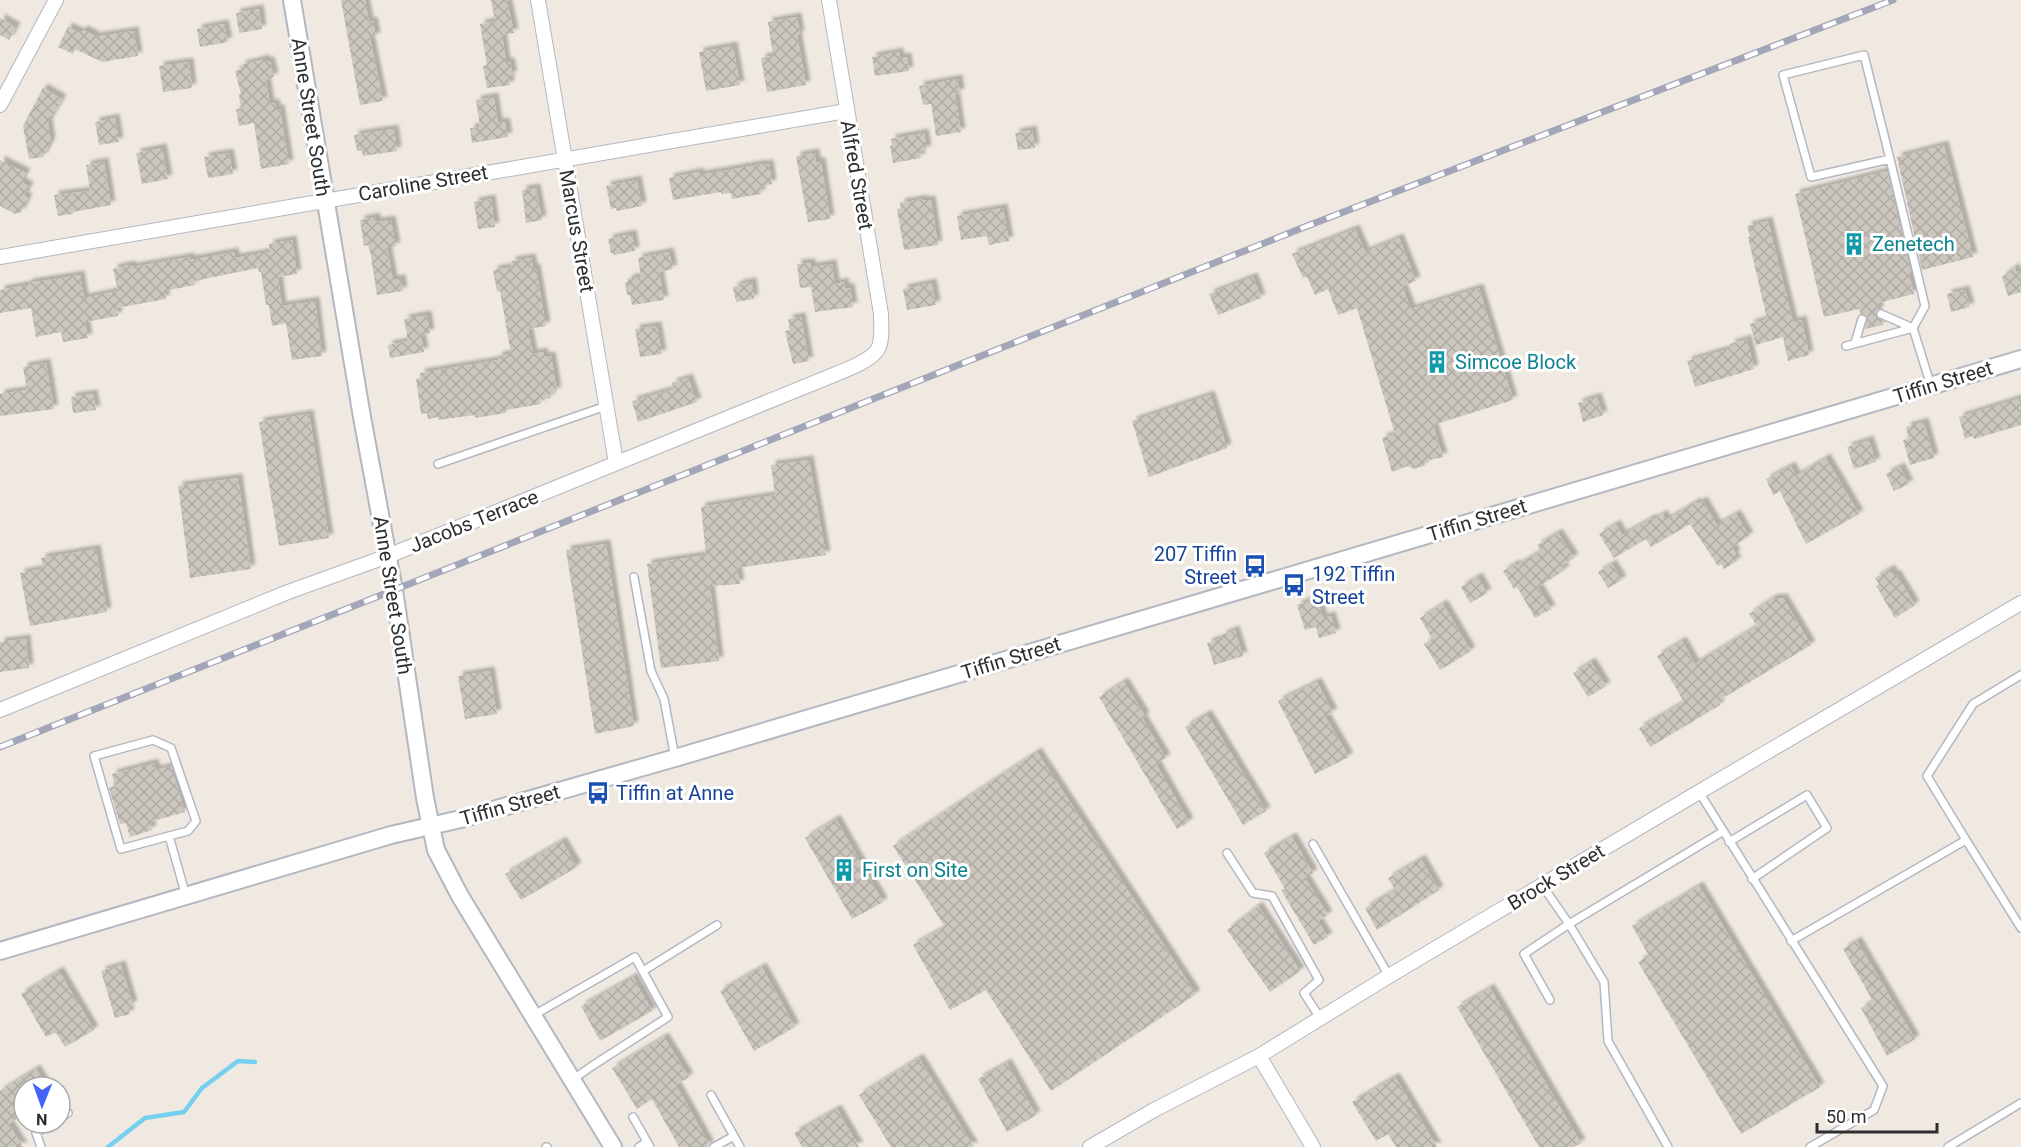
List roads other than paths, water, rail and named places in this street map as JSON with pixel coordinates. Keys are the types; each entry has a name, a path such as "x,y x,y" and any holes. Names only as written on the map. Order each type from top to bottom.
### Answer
{"street":[{"path":"0,105 56,0"},
{"name":"Anne Street South","path":"292,0 362,417 388,556 429,827 436,850 460,896 613,1147"},
{"name":"Marcus Street","path":"538,0 616,462"},
{"name":"Alfred Street","path":"829,0 881,314 878,350"},
{"name":"Caroline Street","path":"0,257 846,111"},
{"name":"Jacobs Terrace","path":"0,710 288,592 388,556 836,374 862,363 878,350"},
{"name":"Tiffin Street","path":"0,951 391,836 675,758 2021,359"},
{"name":"Brock Street","path":"1090,1147 1154,1110 1259,1056 1542,885 2021,603"},
{"path":"1259,1056 1313,1147"}],"lane":[{"path":"1890,159 1811,177 1783,75 1864,55 1890,159 1925,306 1913,328 1930,386"},
{"path":"1881,315 1913,328"},
{"path":"1855,344 1862,319"},
{"path":"1846,346 1913,328"},
{"path":"438,464 606,406"},
{"path":"634,577 651,671 664,699 675,758"},
{"path":"2021,675 1973,704 1927,776 2021,928"},
{"path":"153,740 171,748 196,821 188,831 170,836 121,849 94,756 153,740"},
{"path":"1699,792 1883,1086 1874,1110 1810,1147"},
{"path":"1729,842 1807,795 1827,828 1752,879"},
{"path":"1550,1000 1524,954 1569,924 1722,832"},
{"path":"170,836 186,897"},
{"path":"1791,940 1966,840"},
{"path":"1313,844 1389,976"},
{"path":"1227,853 1253,893 1272,896 1319,980 1304,993 1320,1018"},
{"path":"1542,885 1604,982 1608,1041 1668,1147"},
{"path":"643,971 717,925"},
{"path":"533,1016 635,957 668,1017 572,1080"},
{"path":"711,1095 740,1147"},
{"path":"1948,1147 2021,1103"},
{"path":"633,1117 649,1144 639,1147"},
{"path":"714,1147 734,1136"}],"waterway":[{"path":"108,1147 145,1118 184,1112 202,1088 238,1061 255,1062"}],"railway":[{"path":"0,747 1302,228 1893,0"}],"place":[{"name":"Zenetech","path":"1854,244"},
{"name":"Simcoe Block","path":"1437,362"},
{"name":"207 Tiffin Street","path":"1255,566"},
{"name":"192 Tiffin Street","path":"1294,585"},
{"name":"Tiffin at Anne","path":"598,793"},
{"name":"First on Site","path":"844,870"}]}
